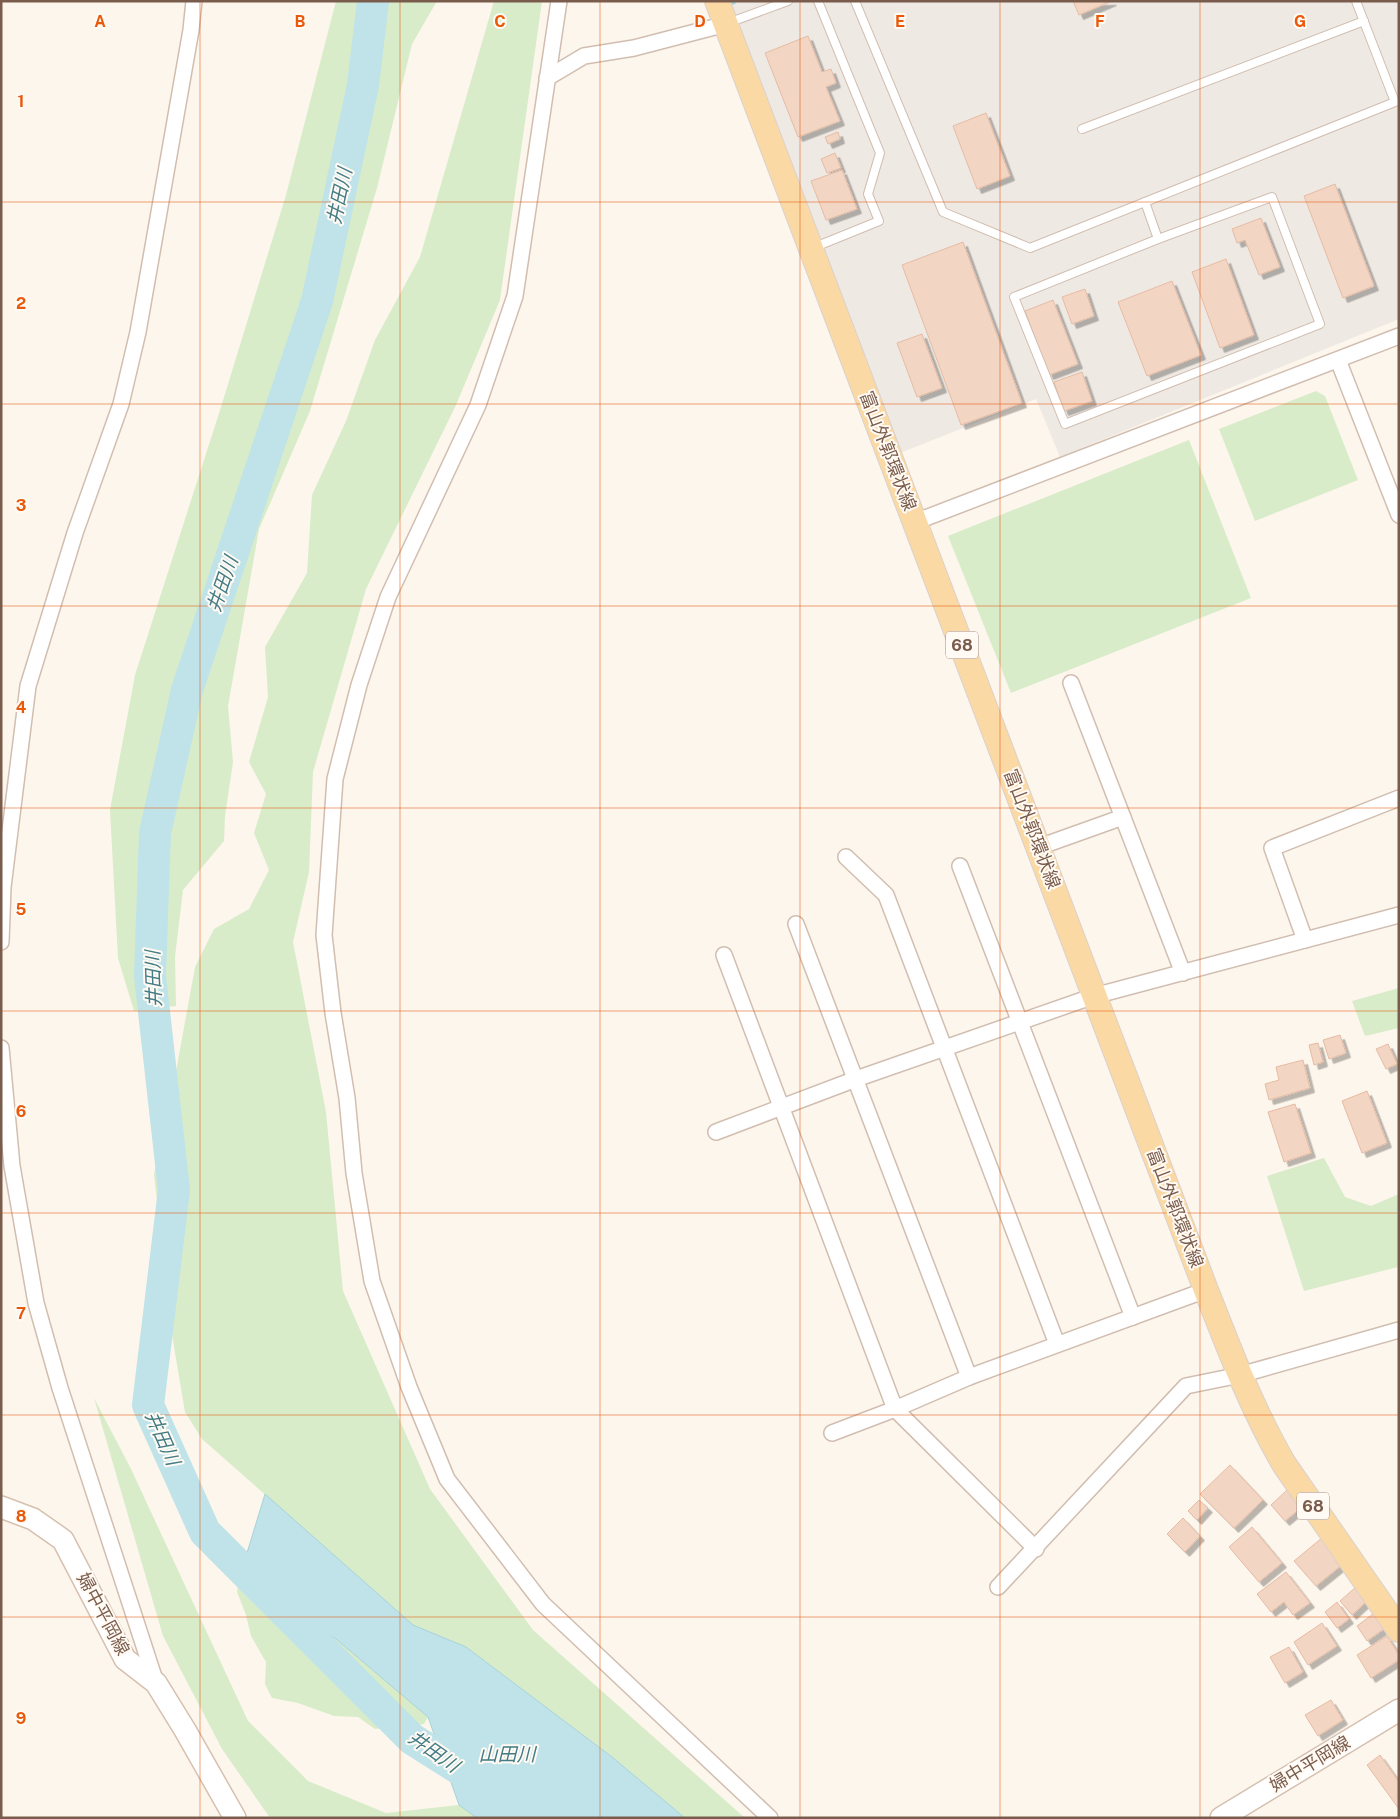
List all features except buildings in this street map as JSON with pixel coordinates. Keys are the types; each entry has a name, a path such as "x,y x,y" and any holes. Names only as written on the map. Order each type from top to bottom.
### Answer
{"main road":[{"name":"富山外郭環状線","path":"717,1 1094,996 1240,1375 1268,1436 1284,1464 1399,1630"},
{"name":"婦中平岡線","path":"1,1507 33,1519 63,1540 125,1659 156,1683 235,1818"},
{"name":"婦中平岡線","path":"1221,1818 1399,1710"}],"street":[{"path":"1,942 3,887 28,686 75,533 120,404 136,341 190,40 194,1"},
{"path":"559,1 515,296 478,405 388,597 359,685 335,779 324,935 333,1013 346,1098 354,1173 372,1281 409,1387 447,1479 542,1604 770,1818"},
{"path":"547,78 584,56 634,48 726,24"},
{"path":"915,522 1399,336"},
{"path":"1338,360 1399,514"},
{"path":"1071,683 1183,973"},
{"path":"1305,940 1272,848 1399,798"},
{"path":"1039,848 1122,817"},
{"path":"846,857 886,895 1058,1344"},
{"path":"960,866 1133,1317"},
{"path":"716,1132 856,1079 1094,996 1399,915"},
{"path":"796,924 969,1377"},
{"path":"724,955 895,1410 1036,1548"},
{"path":"1,1048 6,1140 36,1303 60,1388 156,1683"},
{"path":"832,1433 895,1410 969,1377 1206,1290"},
{"path":"998,1587 1186,1386 1240,1375 1399,1330"}],"lane":[{"path":"726,24 788,1"},
{"path":"811,249 879,222 868,194 880,153 818,1"},
{"path":"855,1 942,212 1030,248 1395,102 1356,1"},
{"path":"1082,129 1364,22"},
{"path":"1272,197 1320,324 1065,424 1014,298 1158,239 1272,197"},
{"path":"1145,202 1158,239"}],"shaded area":[{"path":"729,1 1399,1 1399,319 1060,457 1036,399 900,453"}],"green space":[{"path":"336,1 437,1 412,44 377,188 310,411 259,529 228,706 233,762 225,816 224,841 183,890 175,957 176,1006 134,1011 118,958 110,810 135,675 221,407 286,195"},
{"path":"494,1 542,1 500,300 456,405 366,589 313,772 309,872 293,942 326,1112 343,1291 430,1489 533,1630 745,1818 685,1818 612,1757 466,1647 413,1625 202,1439 185,1412 172,1335 154,1174 175,1077 195,967 214,929 249,909 269,870 254,833 266,794 249,762 268,697 265,647 307,573 312,495 346,421 375,340 420,257"},
{"path":"1316,391 1325,396 1358,480 1255,521 1219,429"},
{"path":"1189,440 1251,598 1011,693 948,536"},
{"path":"1399,988 1399,1028 1365,1036 1352,1001"},
{"path":"1324,1158 1345,1197 1371,1206 1399,1194 1399,1269 1398,1267 1304,1291 1267,1176"},
{"path":"94,1398 131,1469 248,1721 308,1781 386,1813 459,1805 477,1818 270,1818 222,1749 163,1636"},
{"path":"239,1579 336,1639 428,1717 424,1724 375,1729 358,1717 334,1716 298,1703 272,1698 265,1684 266,1662 251,1636 246,1615 237,1592"}],"water":[{"name":"山田川","path":"265,1494 413,1625 466,1647 612,1757 685,1818 477,1818 459,1805 428,1717 336,1639 239,1579"}],"waterway":[{"name":"井田川","path":"373,1 363,85 317,301 187,690 155,833 150,976 174,1190 148,1405 205,1532 412,1739 537,1818"}]}
